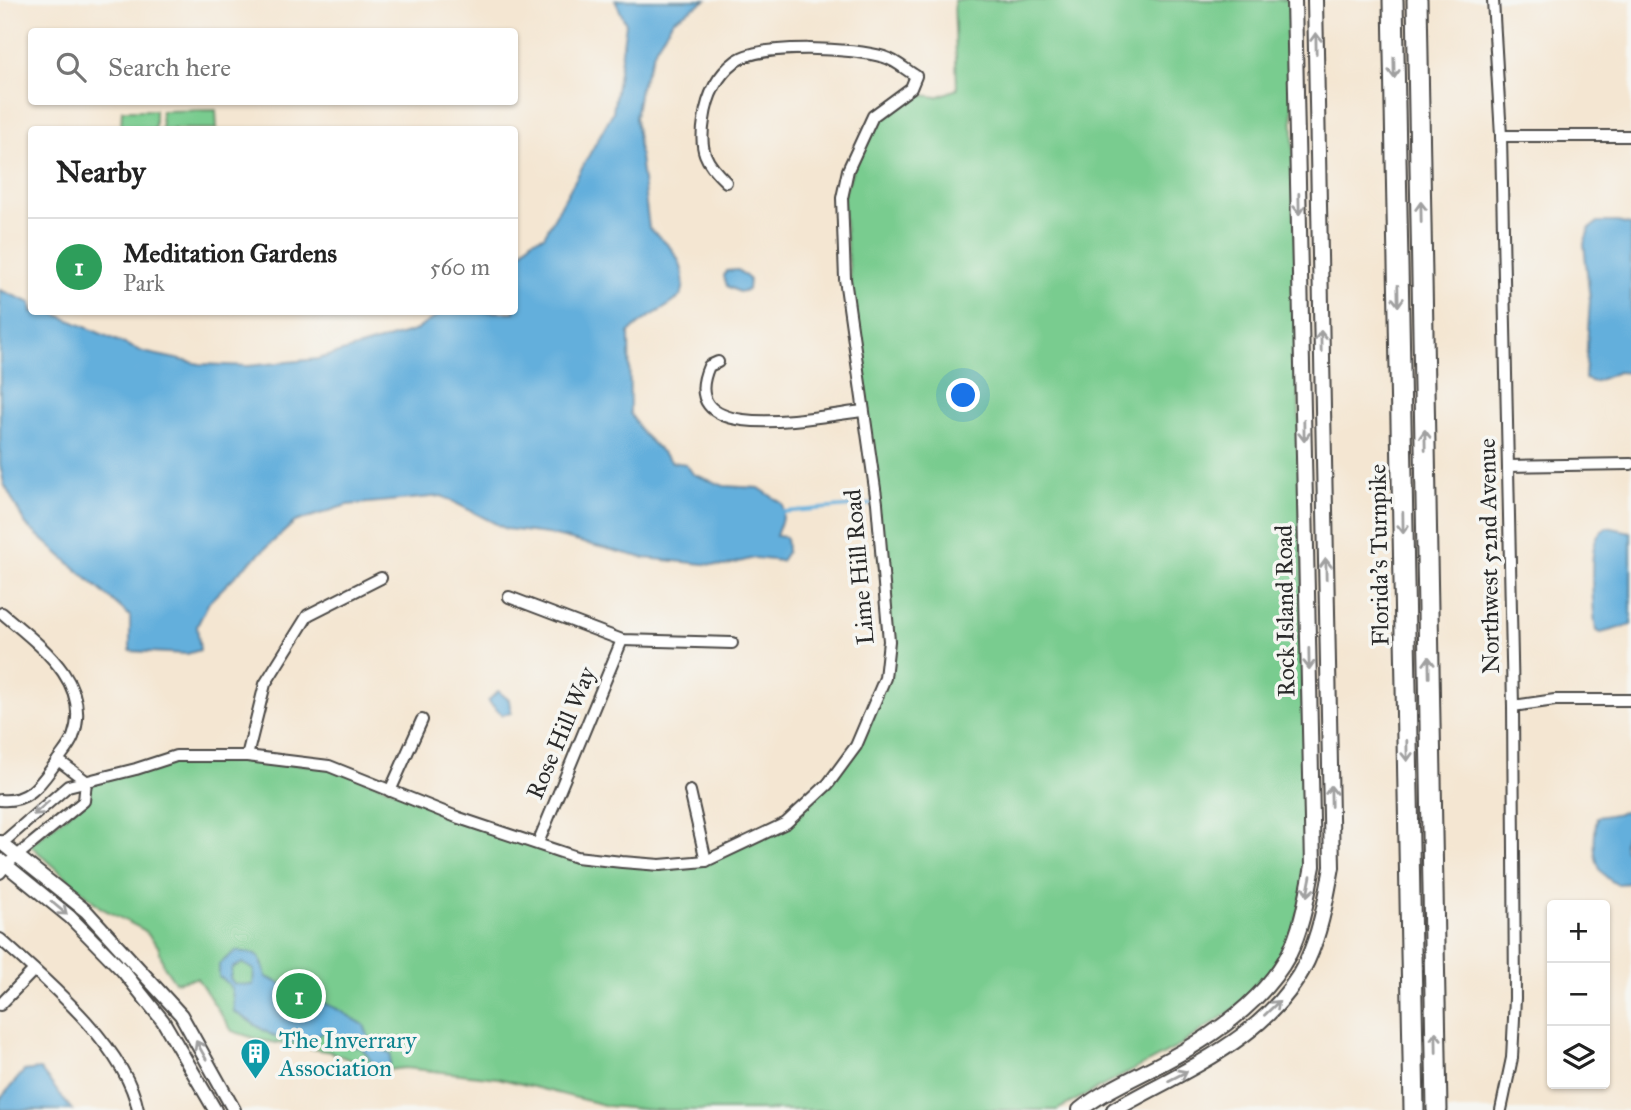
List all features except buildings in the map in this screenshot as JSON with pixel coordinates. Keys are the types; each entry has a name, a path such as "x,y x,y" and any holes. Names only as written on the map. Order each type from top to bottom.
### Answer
{"highway":[{"name":"Florida's Turnpike","path":"1393,0 1414,1110"},
{"name":"Florida's Turnpike","path":"1417,0 1437,1110"}],"main road":[{"name":"Rock Island Road","path":"1080,1110 1221,1027 1271,981 1289,953 1303,916 1313,866 1294,0"},
{"name":"Rock Island Road","path":"1114,1110 1220,1052 1242,1036 1286,994 1307,961 1322,921 1332,867 1315,0"}],"street":[{"name":"Northwest 52nd Avenue","path":"1493,0 1501,136 1513,706 1515,998 1512,1058 1501,1110"},
{"name":"Lime Hill Road","path":"1,843 68,786 176,756 247,756 329,766 459,818 576,857 611,861 660,865 706,861 786,823 828,784 856,746 885,678 889,641 877,503 845,279 842,198 848,170 873,116 911,88 916,76 887,57 855,50 757,51 736,61 707,97 701,138 709,166 726,182"},
{"path":"1501,136 1631,136"},
{"path":"718,362 709,366 702,382 703,398 714,412 739,420 787,422 863,411"},
{"path":"1508,466 1631,464"},
{"path":"247,756 265,684 308,615 381,578"},
{"path":"509,597 622,640 732,643"},
{"path":"0,800 9,801 34,792 73,739 79,713 73,691 55,659 2,613"},
{"name":"Rose Hill Way","path":"538,843 622,640"},
{"path":"1513,706 1555,700 1631,700"},
{"path":"390,791 422,720"},
{"path":"58,760 86,781 84,801 18,856 2,865 70,917 123,971 163,1021 215,1110"},
{"path":"690,791 706,861"},
{"path":"1,843 86,911 181,1014 234,1110"},
{"path":"0,939 85,1020 115,1060 135,1094 138,1110"},
{"path":"0,1005 34,970"}],"green space":[{"path":"954,0 1290,0 1309,863 1290,947 1246,1001 1174,1049 1057,1110 651,1110 608,1106 498,1078 405,1068 372,1069 331,1052 260,1040 232,1031 197,978 175,982 164,966 158,946 144,930 101,908 30,845 84,801 86,781 176,756 329,766 576,857 622,862 706,861 786,823 856,746 885,678 888,642 842,198 873,116 916,94 937,97 957,89"},
{"path":"122,110 155,110 155,126 121,126"},
{"path":"216,110 217,126 162,126 161,111"}],"water":[{"path":"615,0 706,0 673,20 656,47 640,89 635,117 649,228 676,255 682,269 683,284 678,298 629,333 630,413 642,433 672,462 686,464 693,474 724,486 759,488 783,504 783,516 776,536 786,537 787,552 781,561 754,558 724,566 644,558 547,534 506,529 442,496 347,505 295,522 239,572 209,602 197,626 200,650 187,654 130,651 130,616 26,525 4,484 0,464 0,290 28,302 28,315 58,315 143,352 200,364 248,366 318,359 414,331 438,315 518,315 518,256 532,240 544,236 613,112 626,24"},
{"path":"1598,222 1631,225 1631,373 1618,372 1594,382 1585,379 1590,300 1584,244 1589,229"},
{"path":"738,270 749,279 748,290 739,292 727,286 724,276 726,271"},
{"path":"1607,527 1631,532 1631,625 1601,633 1596,631 1595,622 1593,558 1597,537"},
{"path":"498,691 509,700 511,713 502,715 488,701"},
{"path":"1631,811 1631,830 1625,837 1624,844 1631,859 1631,883 1617,884 1602,872 1595,855 1597,817"},
{"path":"236,951 258,956 266,977 337,1009 364,1025 369,1038 391,1055 390,1065 382,1068 375,1066 361,1047 349,1046 341,1037 328,1030 297,1042 277,1038 268,1033 234,1012 232,991 228,983 219,977 219,964","holes":["243,963 254,970 253,985 234,984 230,978 232,968"]},
{"path":"40,1069 72,1110 0,1110 0,1099 24,1071"}],"waterway":[{"path":"783,512 875,504"}],"place":[{"name":"Meditation Gardens","path":"299,996"},
{"name":"The Inverrary Association","path":"256,1081"}]}
